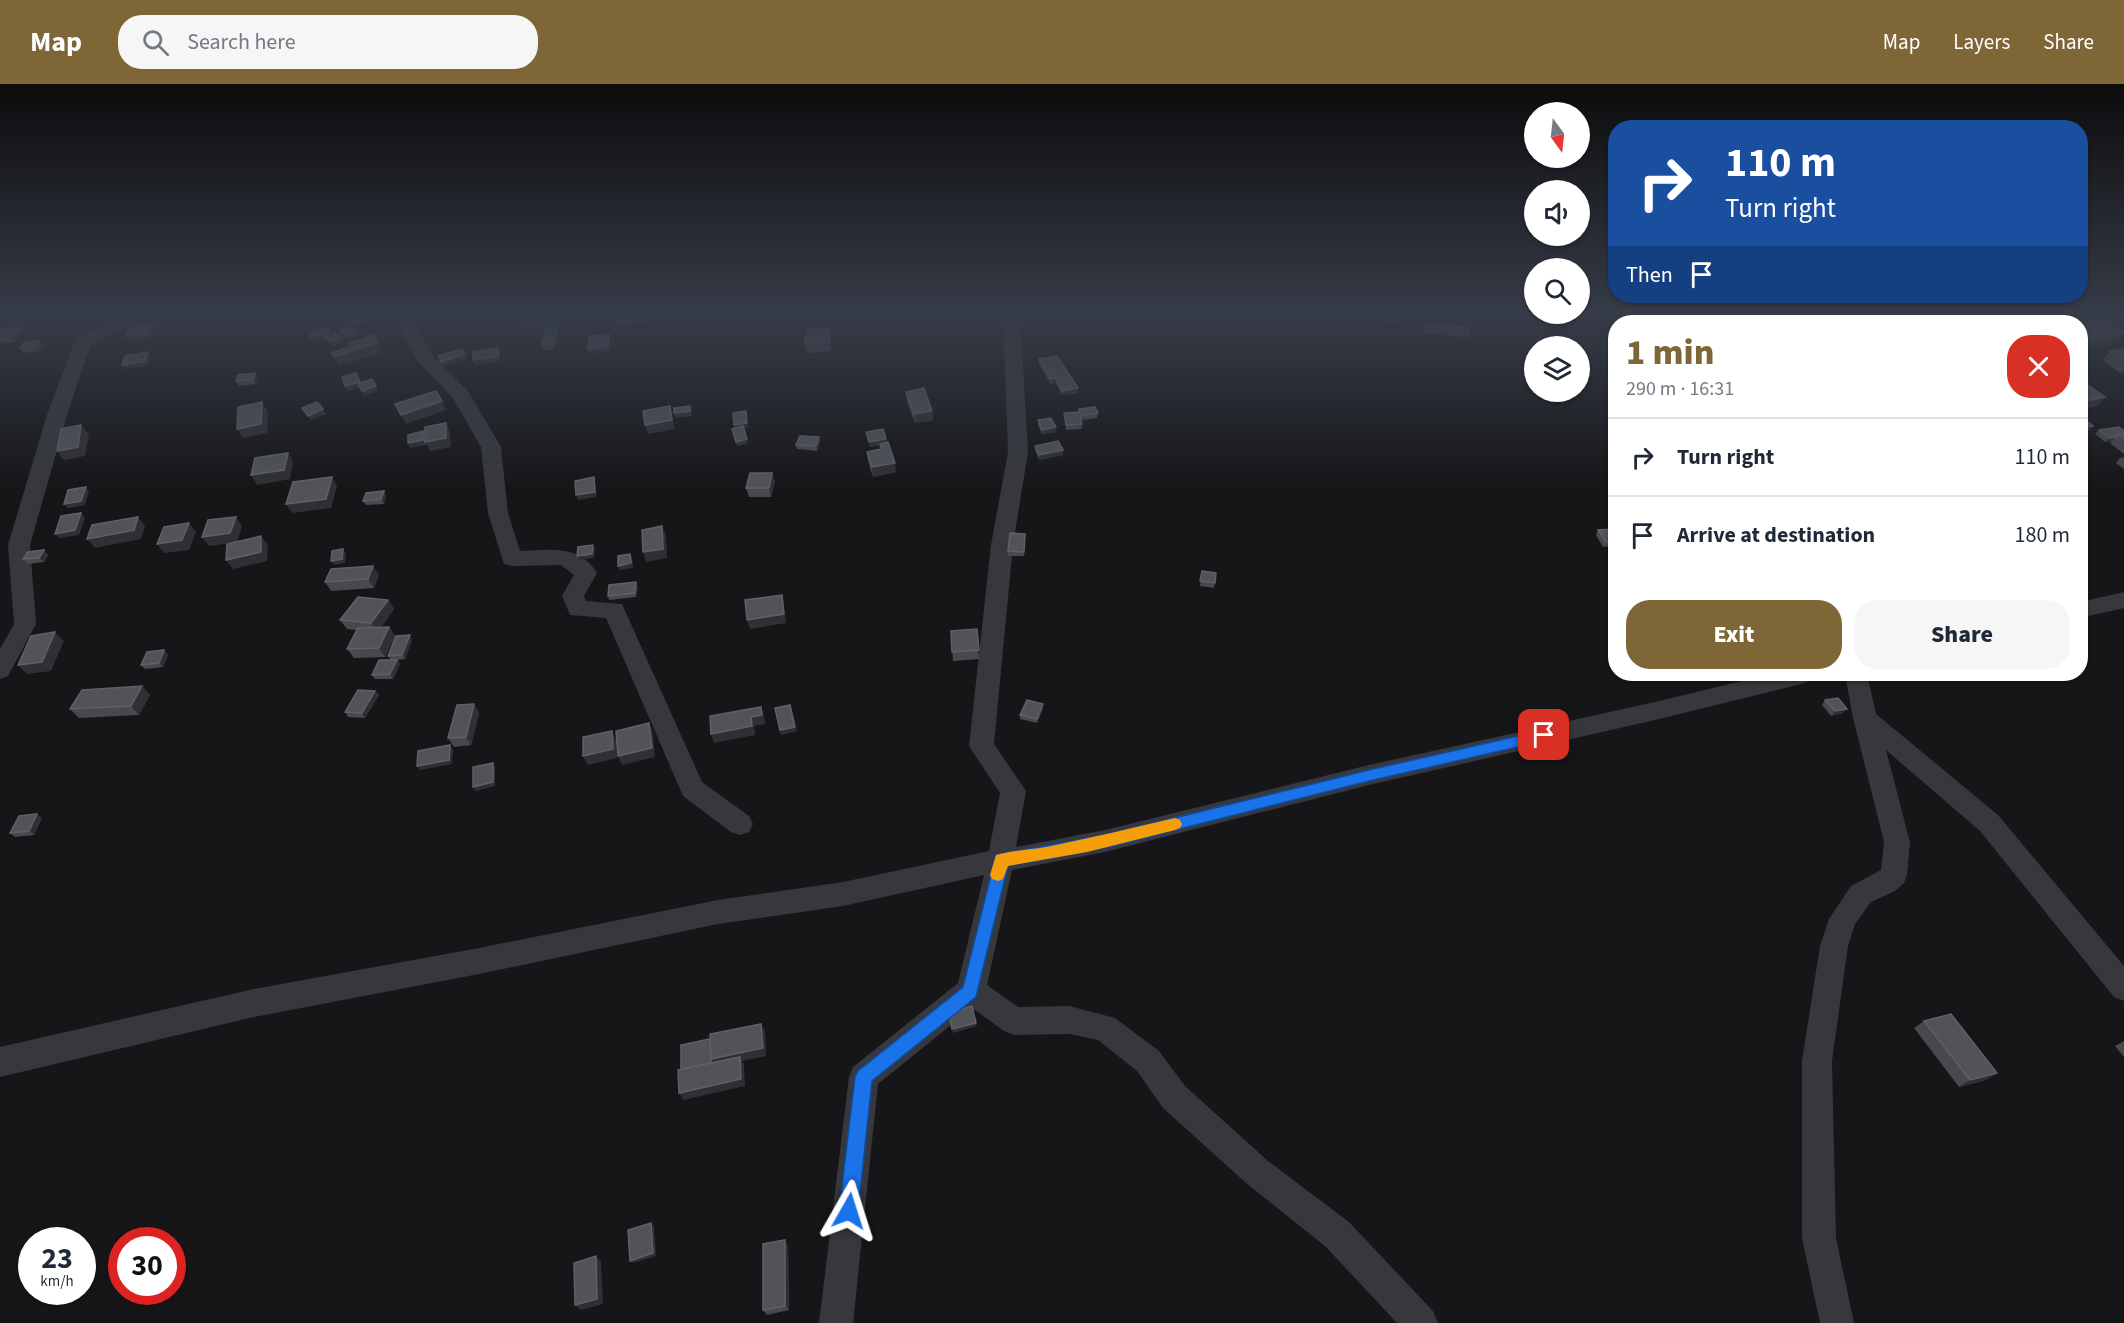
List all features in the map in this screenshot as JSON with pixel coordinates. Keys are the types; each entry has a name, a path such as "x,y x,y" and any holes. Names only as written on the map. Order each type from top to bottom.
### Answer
{"street":[{"path":"0,670 25,624 19,545 71,374"},
{"path":"440,374 461,395 491,447 498,513 512,559 566,557 586,573 573,596 578,609 614,610 692,789 740,824"},
{"path":"836,1323 864,1077 970,991 1001,860 1013,791 981,746 1002,545 1018,452 1014,374"},
{"path":"2088,608 2124,600"},
{"path":"0,1062 254,1003 479,961 718,912 843,894 1001,860 1031,857 1105,841 1369,775 1655,711 1777,681"},
{"path":"1837,1323 1819,1238 1817,1061 1834,946 1843,919 1861,894 1886,883 1894,875 1897,842 1857,681"},
{"path":"1865,718 1989,823 2124,988"},
{"path":"970,991 1014,1021 1069,1020 1105,1028 1149,1061 1174,1097 1257,1172 1337,1234 1421,1323"}],"building":[{"path":"255,374 253,379 236,381 238,375"},
{"path":"356,374 360,382 345,386 342,377"},
{"path":"1048,374 1069,374 1078,388 1062,391 1056,378 1051,379"},
{"path":"372,379 376,386 362,391 358,384"},
{"path":"2088,385 2105,397 2088,400"},
{"path":"924,388 932,411 914,414 906,392"},
{"path":"436,391 442,401 401,415 395,404"},
{"path":"262,402 261,424 237,429 238,407"},
{"path":"317,402 323,409 308,416 302,408"},
{"path":"670,406 672,420 645,425 643,411"},
{"path":"690,406 690,411 674,413 674,408"},
{"path":"1095,407 1098,413 1080,416 1082,424 1066,425 1064,413 1080,412 1079,409"},
{"path":"746,411 747,423 734,425 733,413"},
{"path":"1051,418 1056,427 1042,430 1038,420"},
{"path":"446,423 446,438 425,442 425,427"},
{"path":"81,425 78,447 57,451 61,429"},
{"path":"743,426 747,439 736,442 732,429"},
{"path":"2119,427 2124,433 2116,437 2109,438 2099,430"},
{"path":"883,429 886,439 869,442 866,432"},
{"path":"423,431 423,440 408,443 408,435"},
{"path":"800,436 819,437 816,446 796,445"},
{"path":"1058,441 1063,450 1039,455 1035,446"},
{"path":"888,442 895,463 872,467 867,452 881,449 880,444"},
{"path":"288,453 284,470 251,475 255,458"},
{"path":"750,473 772,473 769,488 746,488"},
{"path":"332,477 326,499 286,504 293,482"},
{"path":"594,477 595,492 576,495 575,481"},
{"path":"86,487 81,501 64,504 68,490"},
{"path":"384,491 381,499 363,501 366,493"},
{"path":"81,513 75,530 55,534 61,516"},
{"path":"138,517 134,530 87,539 92,525"},
{"path":"236,517 230,533 202,537 208,520"},
{"path":"189,523 182,540 157,544 164,527"},
{"path":"662,526 663,549 643,552 642,530"},
{"path":"1608,529 1608,542 1606,542 1598,530"},
{"path":"1010,533 1025,534 1024,552 1008,551"},
{"path":"261,536 261,552 226,560 227,544"},
{"path":"593,545 592,554 577,556 578,547"},
{"path":"343,549 342,559 331,561 332,551"},
{"path":"44,550 39,558 23,559 28,552"},
{"path":"630,554 631,563 618,566 618,556"},
{"path":"373,566 368,579 325,582 331,569"},
{"path":"1202,571 1216,573 1215,583 1200,581"},
{"path":"636,582 635,593 608,596 609,585"},
{"path":"782,595 784,614 747,620 745,600"},
{"path":"358,597 388,600 371,623 340,620"},
{"path":"389,627 379,648 347,649 358,628"},
{"path":"977,629 979,650 952,652 951,631"},
{"path":"55,632 42,662 18,665 31,636"},
{"path":"410,635 402,655 388,656 396,636"},
{"path":"164,650 159,663 141,665 147,652"},
{"path":"379,660 397,660 390,674 372,675"},
{"path":"142,686 131,706 70,709 82,690"},
{"path":"358,690 375,691 362,713 345,712"},
{"path":"1838,698 1847,709 1835,711 1825,700"},
{"path":"1027,700 1043,704 1037,719 1020,715"},
{"path":"474,704 466,737 448,738 457,705"},
{"path":"790,705 795,727 780,730 775,708"},
{"path":"761,707 762,715 751,717 752,726 711,734 710,716"},
{"path":"649,723 652,748 618,756 616,731"},
{"path":"612,731 613,749 583,756 583,737"},
{"path":"450,745 449,760 417,766 418,751"},
{"path":"493,763 493,782 473,787 473,767"},
{"path":"37,814 29,831 10,833 19,816"},
{"path":"972,1006 976,1023 952,1029 949,1013"},
{"path":"1951,1014 1997,1073 1970,1080 1924,1021"},
{"path":"761,1024 763,1048 711,1059 710,1034"},
{"path":"710,1039 711,1063 681,1069 681,1045"},
{"path":"740,1057 741,1079 679,1093 678,1070"},
{"path":"651,1223 653,1253 630,1261 628,1230"},
{"path":"785,1240 785,1306 763,1310 763,1244"},
{"path":"596,1256 597,1299 575,1305 574,1263"}],"slow traffic":[{"path":"998,875 1001,860 1031,857 1175,824"}],"route":[{"path":"849,1211 864,1077 970,991 1001,860 1031,857 1105,841 1369,775 1544,735"}]}
